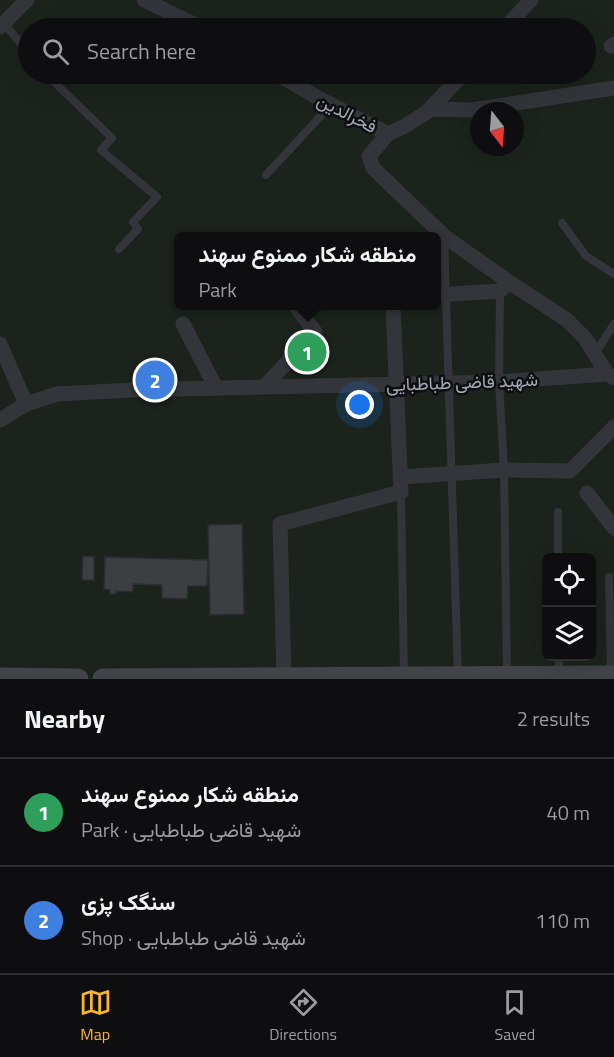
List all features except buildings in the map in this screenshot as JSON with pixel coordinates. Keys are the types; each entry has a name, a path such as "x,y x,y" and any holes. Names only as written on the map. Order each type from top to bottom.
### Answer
{"main road":[{"path":"103,679 404,676 507,678 559,667 609,677"},
{"path":"0,678 78,679"}],"street":[{"path":"2,25 27,0"},
{"path":"144,0 181,18"},
{"path":"514,18 531,0"},
{"name":"فخرالدین","path":"294,84 388,134"},
{"path":"440,232 373,168 369,156 388,134 405,126 430,109 451,84"},
{"path":"430,109 471,110 614,88"},
{"path":"441,233 504,286 567,320 585,338 610,376"},
{"path":"441,294 504,286"},
{"path":"264,387 315,332 299,310"},
{"path":"393,310 401,484"},
{"path":"183,324 216,388"},
{"path":"0,344 26,404"},
{"name":"شهید قاضی طباطبایی","path":"0,420 26,404 57,394 132,390 449,384 610,376"},
{"path":"285,677 280,524 401,484 453,474 504,470 570,471 614,427"},
{"path":"587,493 614,528"}],"lane":[{"path":"2,25 18,42"},
{"path":"55,84 112,138 101,150 157,198 133,222 138,229 119,249"},
{"path":"266,176 331,105"},
{"path":"562,223 586,256 614,274"},
{"path":"444,236 441,294 469,678"},
{"path":"504,286 499,382 504,470 507,678"},
{"path":"595,354 614,324"},
{"path":"401,484 404,676"},
{"path":"558,512 558,553"},
{"path":"609,577 609,677"}],"shaded area":[{"path":"0,0 614,0 614,679 0,679"}],"place":[{"name":"منطقه شکار ممنوع سهند","path":"307,352"},
{"name":"سنگک پزی","path":"155,380"}]}
